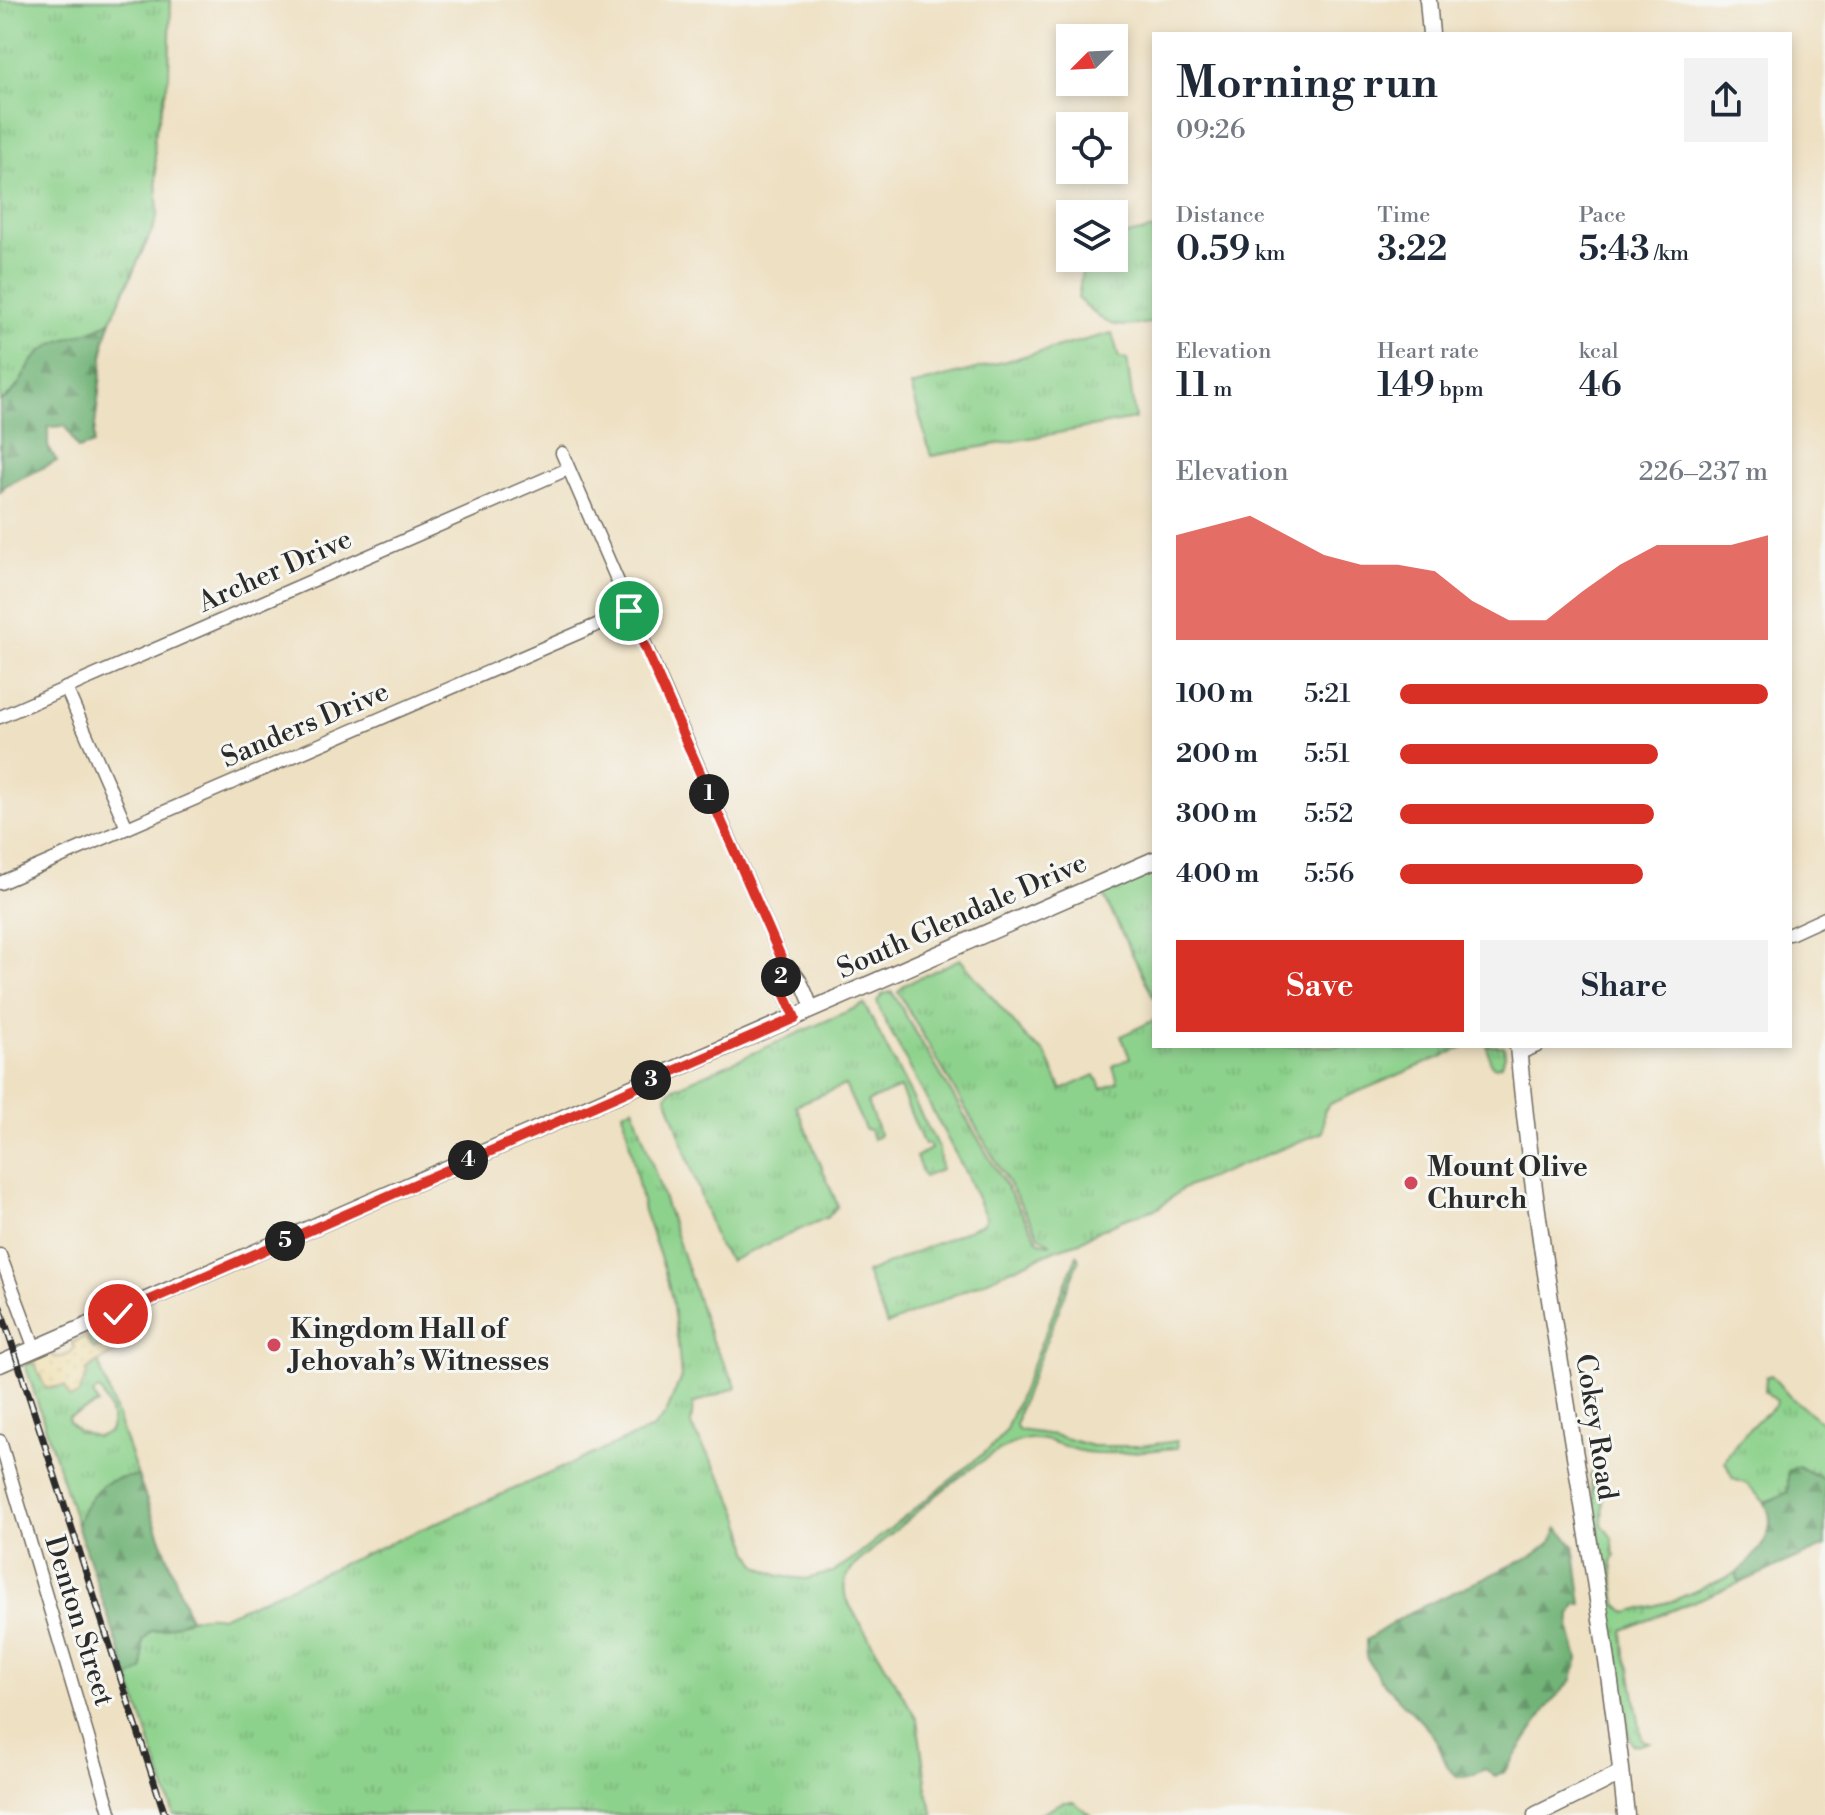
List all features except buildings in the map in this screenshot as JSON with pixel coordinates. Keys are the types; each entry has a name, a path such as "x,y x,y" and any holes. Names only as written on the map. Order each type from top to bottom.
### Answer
{"street":[{"path":"1428,0 1431,32"},
{"path":"562,453 784,964 781,986 795,1018"},
{"name":"Archer Drive","path":"0,717 568,469"},
{"name":"Sanders Drive","path":"0,883 629,611"},
{"path":"66,688 127,828"},
{"name":"South Glendale Drive","path":"0,1364 1152,861"},
{"path":"1792,933 1825,918"},
{"path":"784,964 798,976 813,1010"},
{"name":"Cokey Road","path":"1518,1050 1536,1200 1626,1815"},
{"path":"0,1255 35,1349"},
{"name":"Denton Street","path":"0,1441 111,1815"},
{"path":"1536,1815 1621,1773"}],"green space":[{"path":"0,0 171,0 169,76 154,139 158,214 153,228 111,320 47,348 33,360 18,386 0,401"},
{"path":"1152,229 1152,322 1129,326 1112,324 1097,316 1078,299 1082,272 1128,272 1128,235"},
{"path":"111,320 105,339 93,444 78,449 65,426 48,427 48,447 57,461 6,485 0,492 0,401 13,392 33,360 47,348"},
{"path":"1112,333 1119,358 1127,359 1135,419 931,456 911,386"},
{"path":"1152,869 1152,994 1101,891"},
{"path":"960,959 1030,1042 1045,1053 1062,1090 1095,1075 1102,1089 1118,1082 1113,1066 1130,1058 1121,1036 1152,1021 1152,1048 1462,1048 1329,1104 1324,1112 1323,1132 1182,1189 1158,1208 1122,1220 1080,1242 1057,1249 887,1325 866,1273 982,1224 986,1218 882,1015 877,1001 883,994 892,992 1039,1242 1051,1244 1039,1236 898,992 904,985"},
{"path":"864,1004 939,1149 941,1170 924,1177 916,1157 931,1149 929,1144 924,1145 900,1088 867,1102 880,1135 873,1139 870,1130 865,1129 845,1085 796,1105 838,1206 828,1217 730,1261 717,1243 666,1095 672,1089"},
{"path":"1487,1048 1504,1048 1501,1065 1491,1065"},
{"path":"633,1107 711,1339 737,1387 693,1404 691,1426 729,1491 741,1519 749,1551 758,1566 779,1576 806,1579 833,1572 989,1449 1005,1432 1077,1255 1079,1259 1020,1407 1016,1425 1018,1430 1054,1435 1092,1446 1140,1446 1177,1441 1178,1448 1096,1453 1038,1439 1013,1443 967,1471 850,1572 845,1584 846,1599 917,1719 928,1796 934,1815 174,1815 129,1678 143,1669 143,1641 151,1631 202,1616 221,1617 653,1428 666,1414 681,1377 678,1344 672,1299 644,1211 623,1112"},
{"path":"118,1325 123,1331 113,1337 111,1343 93,1349 87,1340 94,1331"},
{"path":"98,1361 138,1476 113,1480 101,1486 88,1502 77,1525 25,1364 35,1363 40,1377 52,1388 65,1386 78,1394 86,1371","holes":["101,1391 112,1422 110,1432 97,1437 78,1431 69,1422 69,1417 98,1404 93,1394"]},
{"path":"1771,1375 1789,1396 1825,1425 1825,1480 1815,1473 1790,1482 1788,1492 1765,1503 1747,1484 1733,1479 1725,1461 1745,1434 1776,1404 1777,1401 1765,1391 1766,1377"},
{"path":"1798,1466 1825,1480 1825,1546 1742,1582 1738,1580 1737,1573 1758,1550 1768,1533 1769,1514 1765,1503 1788,1492 1788,1471"},
{"path":"1601,1470 1606,1494 1603,1497 1602,1524 1612,1538 1617,1604 1627,1613 1672,1601 1737,1573 1738,1580 1742,1582 1623,1630 1642,1740 1650,1742 1637,1746 1630,1740 1590,1477 1592,1472"},
{"path":"138,1476 190,1619 151,1631 143,1641 143,1670 129,1678 77,1525 88,1502 101,1486 113,1480"},
{"path":"1558,1528 1574,1545 1582,1604 1576,1604 1571,1615 1570,1630 1578,1659 1572,1680 1549,1705 1505,1771 1495,1776 1485,1769 1459,1777 1448,1767 1437,1742 1426,1727 1374,1670 1367,1657 1366,1640 1409,1613 1536,1554 1551,1542"},
{"path":"1063,1802 1074,1802 1090,1815 1037,1815"}],"sand":[{"path":"123,1331 126,1338 123,1349 86,1371 78,1395 70,1398 65,1386 45,1388 35,1363 25,1364 52,1351 54,1357 66,1356 74,1348 72,1343 92,1333 87,1340 94,1349 111,1343 113,1337"}],"railway":[{"path":"0,1307 165,1815"}],"place":[{"name":"Mount Olive Church","path":"1411,1183"},
{"name":"Kingdom Hall of Jehovah’s Witnesses","path":"274,1345"}],"route":[{"path":"118,1314 795,1018 781,986 784,964 629,611"}]}
